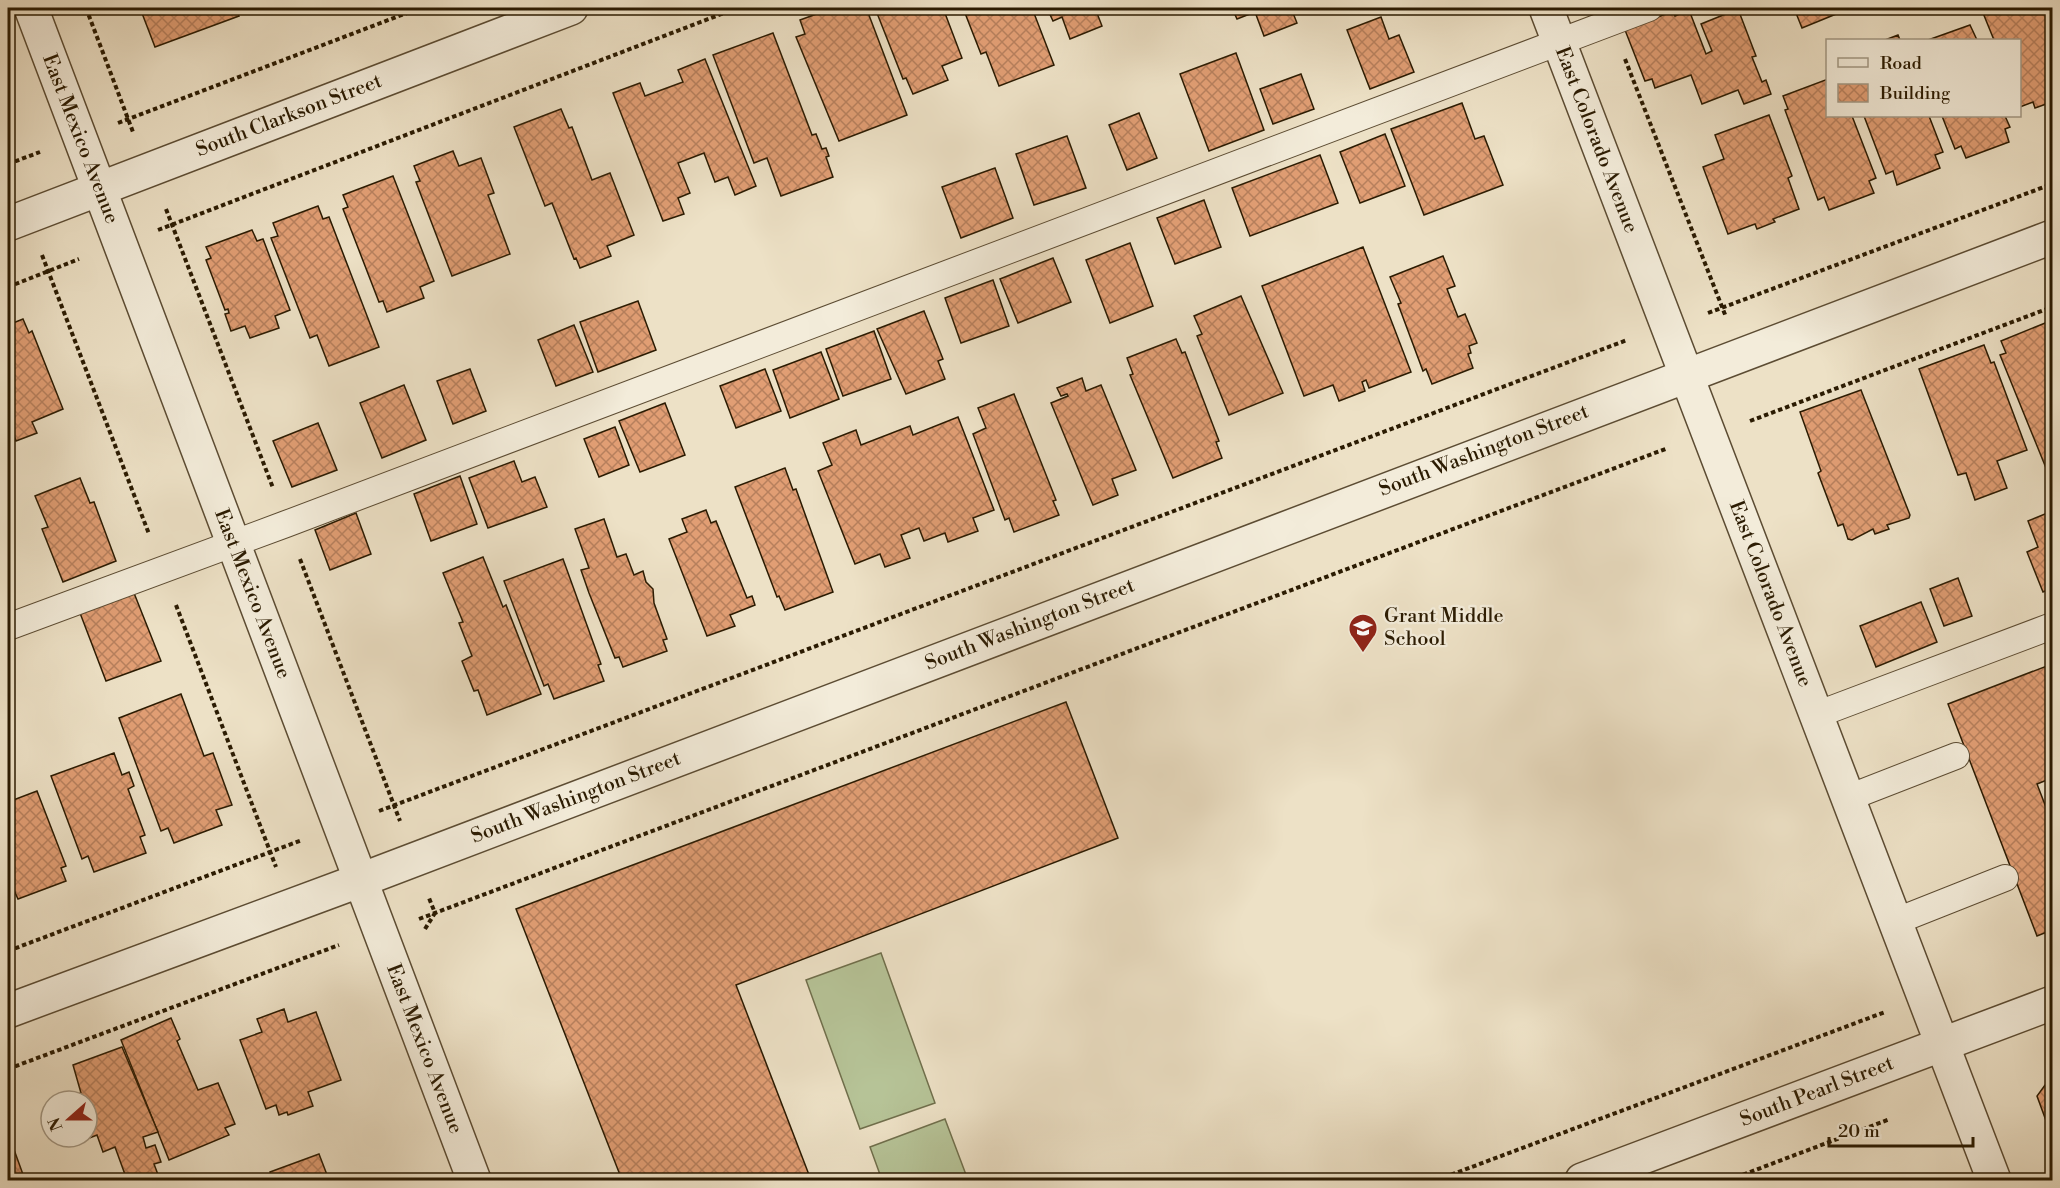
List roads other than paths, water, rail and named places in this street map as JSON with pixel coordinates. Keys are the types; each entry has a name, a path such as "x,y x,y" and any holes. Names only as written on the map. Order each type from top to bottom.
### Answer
{"street":[{"name":"East Mexico Avenue","path":"31,8 474,1180"},
{"name":"South Clarkson Street","path":"8,224 571,8"},
{"name":"East Colorado Avenue","path":"1546,8 1994,1180"},
{"name":"South Washington Street","path":"8,1011 361,880 1686,374 2052,237"},
{"name":"South Pearl Street","path":"1582,1180 2052,1003"}],"lane":[{"path":"8,627 1649,8"},
{"path":"1816,715 2052,626"},
{"path":"1848,798 1956,756"},
{"path":"1894,922 2005,878"}],"place":[{"name":"Grant Middle School","path":"1363,654"}]}
